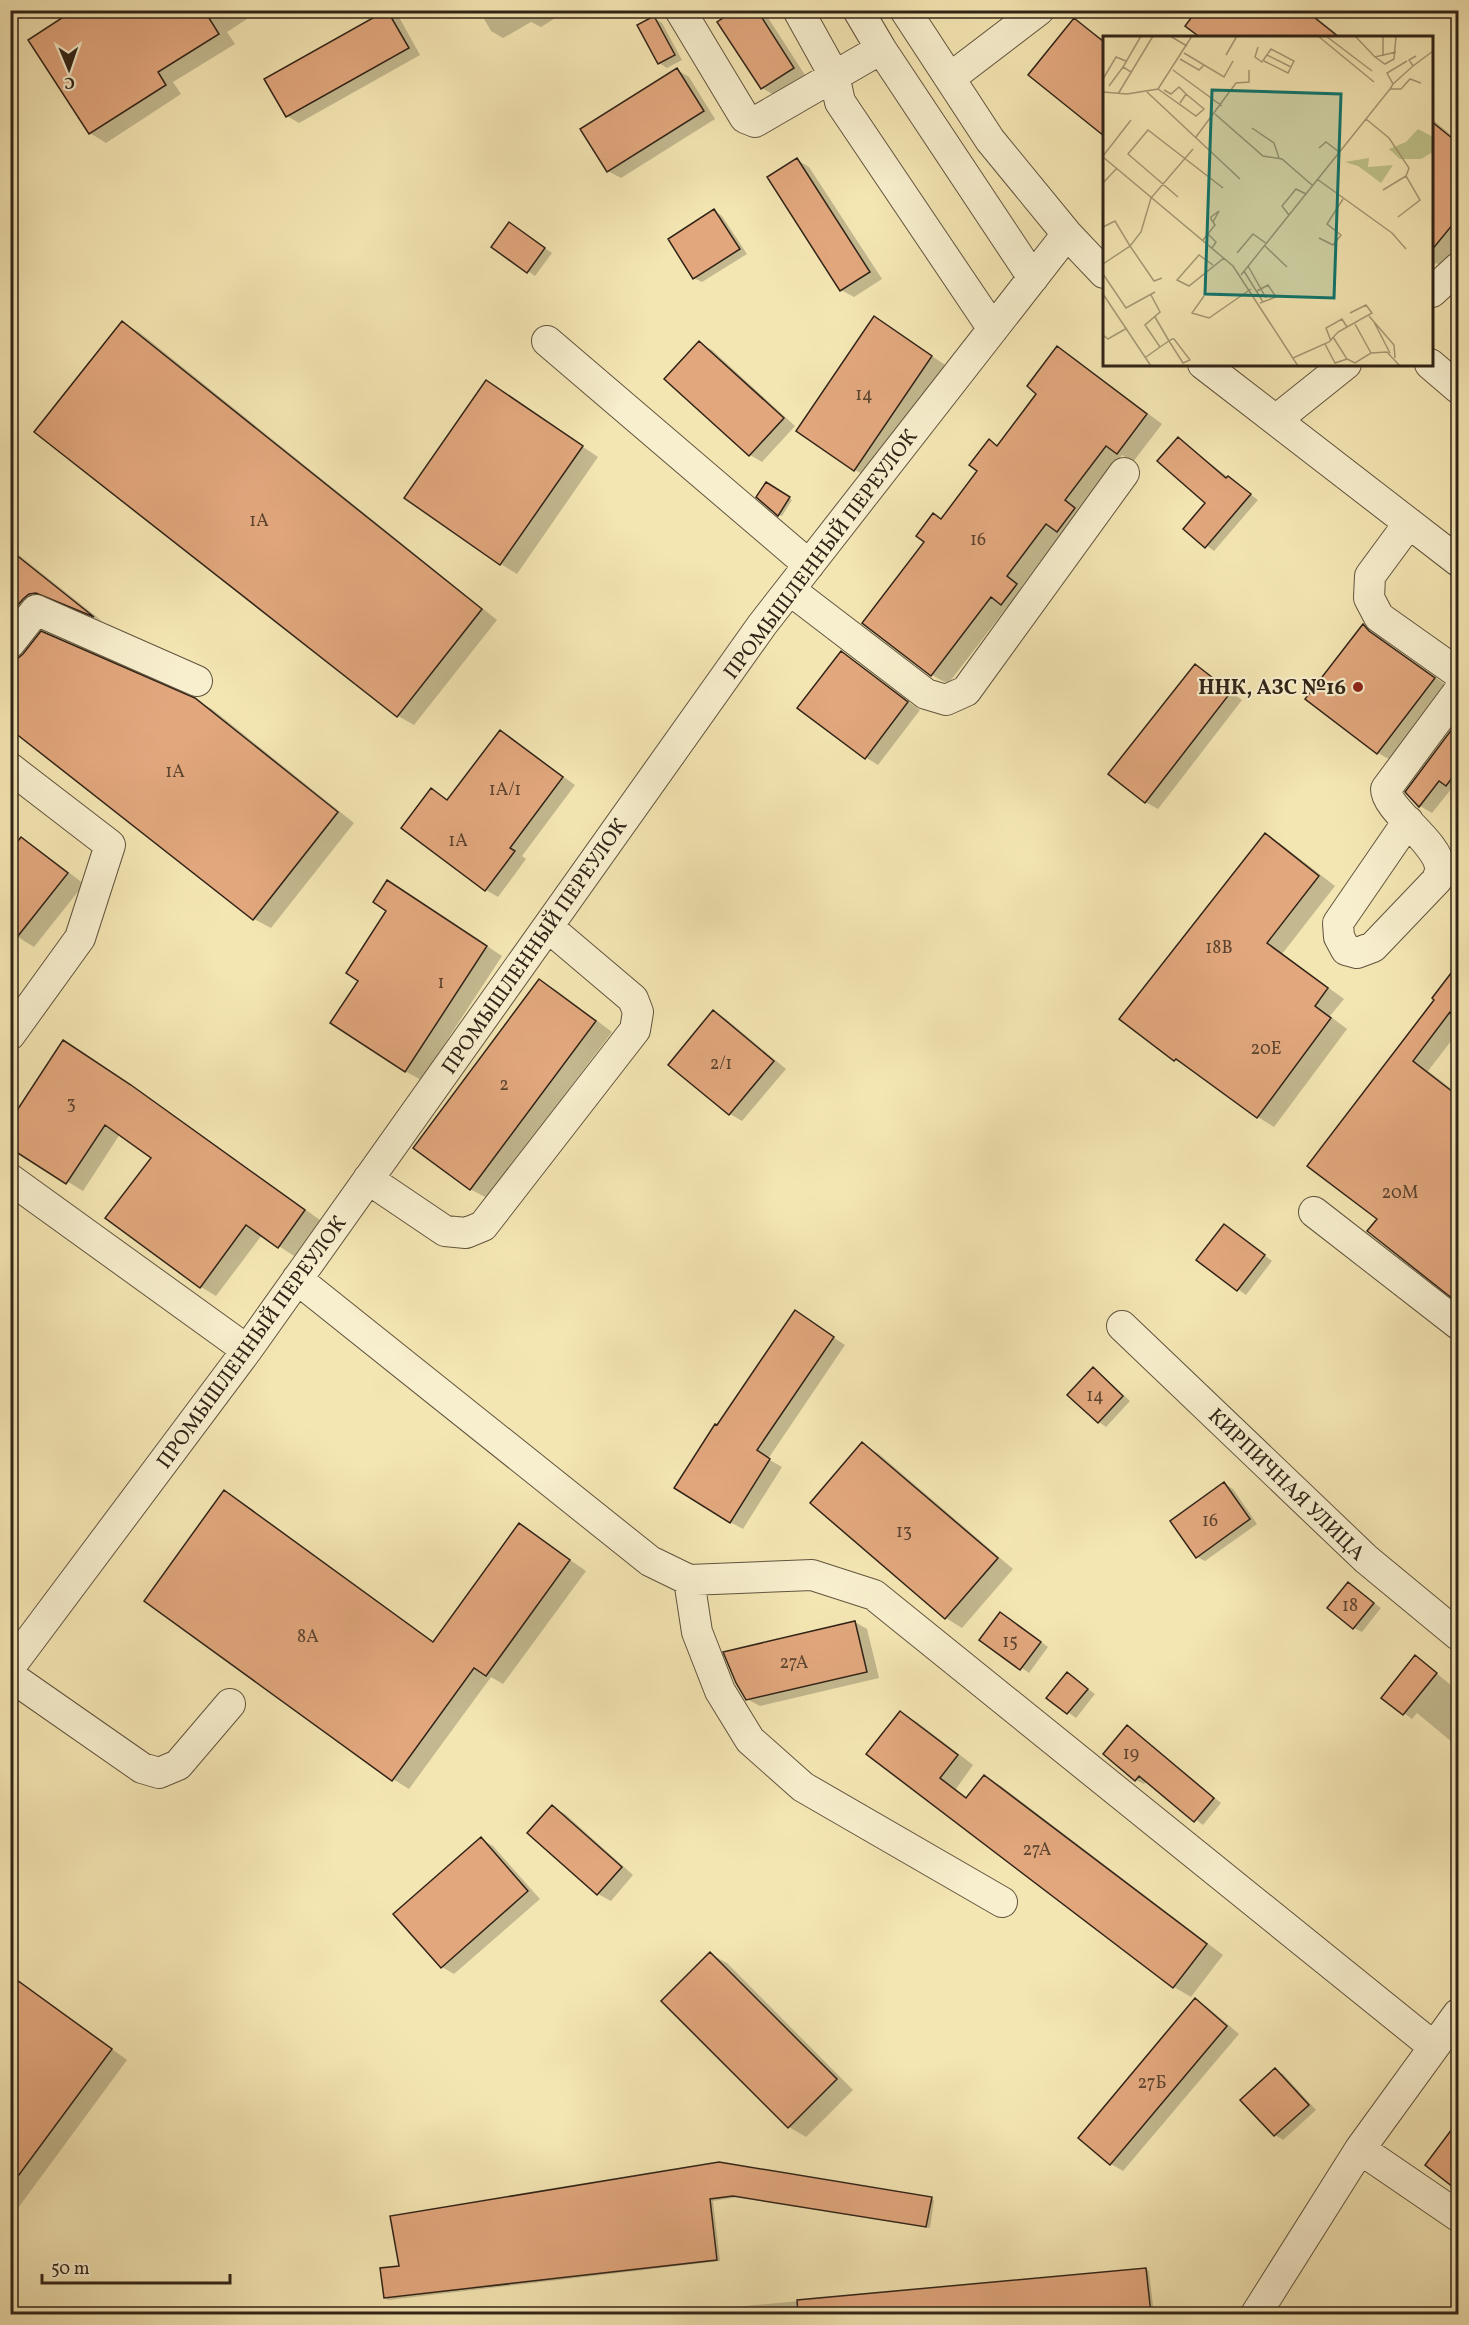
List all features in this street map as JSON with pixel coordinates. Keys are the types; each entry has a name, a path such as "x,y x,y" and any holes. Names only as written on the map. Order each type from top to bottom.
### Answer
{"street":[{"path":"680,10 745,118 755,122 881,49"},
{"path":"798,10 834,75 840,102 993,329"},
{"path":"858,10 881,49 1033,278"},
{"path":"905,10 990,140 1067,234 1103,272"},
{"path":"950,78 1039,10"},
{"name":"ПРОМЫШЛЕННЫЙ ПЕРЕУЛОК","path":"10,1666 247,1350 762,625 1067,234"},
{"path":"1433,290 1458,268"},
{"path":"547,341 809,565"},
{"path":"1206,366 1458,561"},
{"path":"1276,420 1344,366"},
{"path":"1432,366 1458,388"},
{"path":"790,590 926,694 946,700 966,691 1125,473"},
{"path":"1408,523 1370,576 1370,598 1379,617 1458,673"},
{"path":"10,643 36,609 197,681"},
{"path":"1408,821 1389,798 1386,789 1458,692"},
{"path":"10,768 110,845 80,938 10,1035"},
{"path":"368,1179 446,1231 466,1233 483,1226 635,1030 638,1012 633,999 548,927"},
{"path":"10,1179 247,1350"},
{"path":"1314,1212 1458,1324"},
{"path":"297,1279 650,1561 688,1580 812,1575 874,1595 1450,2030 1360,2149 1256,2314"},
{"name":"КИРПИЧНАЯ УЛИЦА","path":"1122,1326 1366,1559 1458,1635"},
{"path":"688,1580 697,1632 720,1691 750,1740 803,1787 1002,1902"},
{"path":"10,1676 142,1768 159,1773 178,1765 230,1704"},
{"path":"1360,2149 1458,2216"}],"building":[{"path":"74,10 204,10 219,34 158,72 166,85 89,134 28,40"},
{"path":"387,10 409,48 286,117 264,79"},
{"path":"735,10 757,10 794,68 761,89 717,22"},
{"path":"1197,10 1305,10 1338,36 1198,36 1185,26"},
{"path":"654,16 675,55 658,64 637,25"},
{"path":"1074,18 1103,41 1103,135 1028,75"},
{"path":"677,68 704,111 607,172 580,129"},
{"path":"1433,123 1458,143 1458,218 1433,249"},
{"path":"797,158 870,272 840,291 767,177"},
{"path":"714,209 740,249 693,279 668,239"},
{"path":"509,222 545,248 527,273 491,247"},
{"path":"874,316 932,356 854,471 796,431"},
{"path":"122,321 482,609 397,717 34,432"},
{"path":"699,341 784,418 749,456 664,379"},
{"path":"1057,346 1147,414 1117,454 1106,446 1065,500 1075,508 1057,532 1046,524 1007,576 1017,584 1001,605 991,597 931,676 862,623 924,542 916,536 933,513 941,519 977,471 969,465 989,439 997,446 1036,394 1027,386"},
{"path":"486,380 583,446 500,565 404,498"},
{"path":"1178,437 1226,478 1228,476 1251,494 1205,548 1183,529 1205,503 1157,461"},
{"path":"766,482 790,497 778,516 756,497"},
{"path":"10,550 94,617 36,593 29,594 10,614"},
{"path":"1363,624 1369,631 1435,678 1377,754 1305,699"},
{"path":"41,631 195,698 338,812 253,920 10,729 10,660 17,659 23,654"},
{"path":"841,651 908,702 865,759 797,708"},
{"path":"1195,664 1231,692 1145,803 1108,774"},
{"path":"1458,721 1458,770 1446,786 1439,781 1419,807 1405,792"},
{"path":"500,730 563,777 510,848 515,851 485,891 401,828 431,788 447,800"},
{"path":"1265,833 1319,876 1267,943 1328,988 1315,1006 1331,1018 1257,1118 1176,1059 1174,1061 1119,1019"},
{"path":"21,837 68,873 10,946 10,851"},
{"path":"387,880 487,946 405,1072 330,1023 358,981 346,973 386,911 373,902"},
{"path":"1458,964 1458,1018 1450,1012 1413,1061 1458,1096 1458,1303 1367,1231 1377,1219 1307,1166 1434,1000 1432,998"},
{"path":"539,979 596,1021 470,1190 413,1148"},
{"path":"713,1010 774,1061 729,1115 668,1065"},
{"path":"63,1040 131,1085 305,1210 278,1248 246,1225 200,1288 105,1218 151,1158 105,1125 66,1184 10,1148 10,1121"},
{"path":"1224,1224 1265,1255 1237,1291 1196,1260"},
{"path":"795,1310 834,1337 757,1450 770,1459 730,1523 674,1488 715,1424 717,1425"},
{"path":"1093,1367 1123,1396 1098,1423 1067,1395"},
{"path":"862,1442 998,1558 945,1619 810,1503"},
{"path":"1224,1482 1250,1519 1196,1558 1170,1521"},
{"path":"224,1490 433,1642 519,1523 570,1560 486,1676 474,1668 392,1781 144,1601"},
{"path":"1348,1582 1374,1603 1353,1629 1327,1608"},
{"path":"1000,1612 1041,1642 1020,1670 979,1640"},
{"path":"855,1621 867,1672 746,1700 723,1652"},
{"path":"1415,1655 1437,1673 1403,1715 1381,1698"},
{"path":"1067,1672 1088,1689 1067,1714 1046,1698"},
{"path":"900,1711 958,1755 940,1778 966,1798 984,1775 1207,1944 1173,1988 866,1754"},
{"path":"1127,1725 1214,1798 1194,1822 1139,1776 1135,1781 1103,1754"},
{"path":"552,1805 622,1867 597,1895 527,1833"},
{"path":"481,1837 528,1891 441,1968 393,1914"},
{"path":"710,1952 837,2079 788,2128 661,2001"},
{"path":"10,1975 112,2049 10,2187"},
{"path":"1195,1998 1227,2026 1110,2165 1078,2138"},
{"path":"1275,2068 1309,2105 1274,2136 1240,2100"},
{"path":"1458,2121 1458,2191 1425,2165"},
{"path":"719,2162 932,2197 926,2227 733,2196 710,2199 717,2260 384,2298 380,2268 399,2266 390,2216"},
{"path":"1146,2268 1151,2314 798,2314 797,2300"}],"place":[{"name":"ННК, АЗС №16","path":"1358,687"}]}
